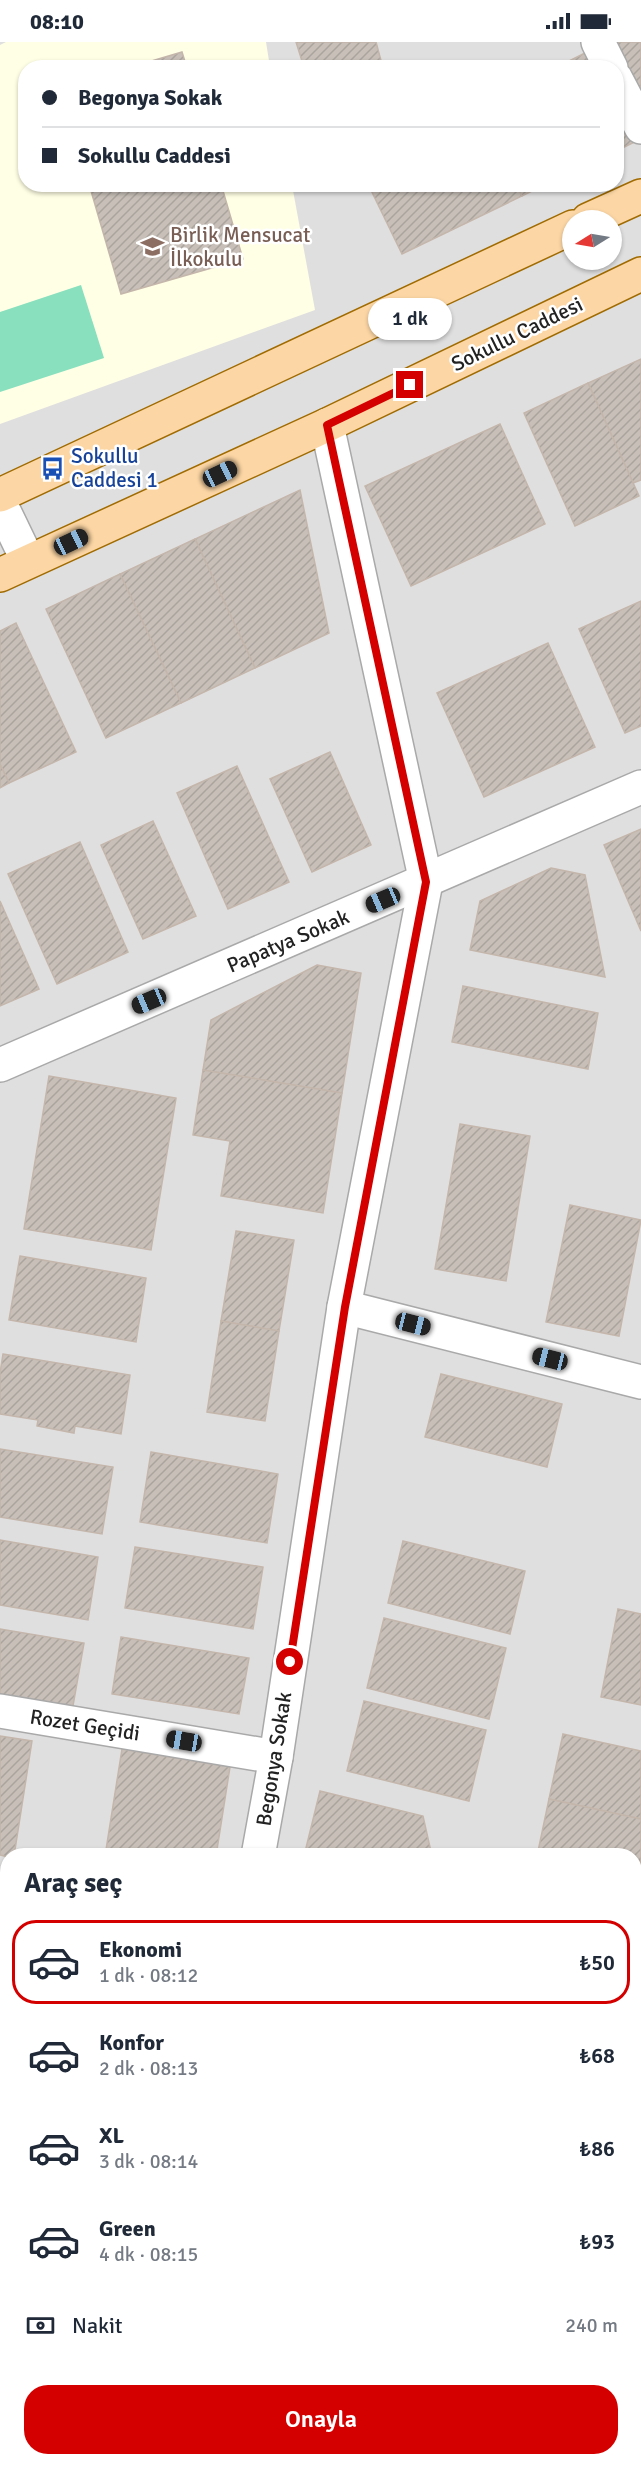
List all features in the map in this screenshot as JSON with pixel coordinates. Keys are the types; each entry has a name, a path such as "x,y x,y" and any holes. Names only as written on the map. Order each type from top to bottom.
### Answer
{"main road":[{"path":"610,210 641,196"},
{"path":"0,495 562,232"},
{"name":"Sokullu Caddesi","path":"14,568 327,425 641,274"}],"street":[{"path":"598,42 607,60"},
{"path":"624,94 641,127"},
{"name":"Begonya Sokak","path":"259,1848 276,1757 345,1307 426,882 327,425"},
{"path":"0,503 14,568"},
{"name":"Papatya Sokak","path":"0,1065 641,787"},
{"path":"345,1307 641,1382"},
{"name":"Rozet Geçidi","path":"0,1711 276,1757"}],"shaded area":[{"path":"0,42 641,42 641,1848 0,1848"},
{"name":"Birlik Mensucat İlkokulu","path":"6,42 266,42 269,60 18,60 18,192 293,192 315,310 0,424 0,45"}],"green space":[{"path":"81,285 104,358 0,392 0,312"}],"building":[{"path":"296,42 376,42 381,60 302,60"},
{"path":"616,42 641,42 641,94"},
{"path":"597,47 603,60 571,60"},
{"path":"182,52 184,60 155,60"},
{"path":"624,104 641,139 624,147"},
{"path":"91,192 223,192 243,259 121,294"},
{"path":"372,192 520,192 522,196 402,254"},
{"path":"641,359 641,480 633,483 588,383"},
{"path":"588,383 639,496 575,526 524,413"},
{"path":"500,424 545,524 411,586 365,486"},
{"path":"300,490 329,633 255,668 195,539"},
{"path":"195,539 255,668 181,703 120,574"},
{"path":"120,574 181,703 106,738 46,609"},
{"path":"641,601 641,726 625,733 579,629"},
{"path":"16,623 76,752 9,783 0,764 0,631"},
{"path":"548,643 595,747 484,797 437,693"},
{"path":"330,752 371,845 312,872 270,779"},
{"path":"0,764 9,783 0,788"},
{"path":"237,766 289,882 228,909 177,793"},
{"path":"153,821 196,916 143,939 101,845"},
{"path":"641,829 641,931 604,845"},
{"path":"80,842 128,952 57,984 8,874"},
{"path":"551,868 585,875 605,977 470,950 480,901"},
{"path":"0,901 39,989 0,1006"},
{"path":"317,965 361,973 342,1093 203,1070 211,1020"},
{"path":"463,986 598,1013 588,1069 452,1042"},
{"path":"203,1070 342,1093 323,1213 221,1196 230,1141 193,1135"},
{"path":"49,1076 176,1098 151,1250 24,1229"},
{"path":"460,1124 530,1136 506,1281 435,1269"},
{"path":"570,1205 641,1220 619,1336 546,1322"},
{"path":"236,1231 294,1240 279,1331 221,1321"},
{"path":"20,1256 146,1278 136,1342 9,1320"},
{"path":"221,1321 279,1331 265,1421 207,1412"},
{"path":"3,1354 130,1375 121,1434 75,1426 74,1433 37,1426 38,1420 0,1414 0,1373"},
{"path":"441,1374 562,1404 547,1467 425,1437"},
{"path":"0,1449 113,1467 102,1534 0,1517"},
{"path":"151,1452 278,1474 267,1543 140,1522"},
{"path":"0,1540 98,1557 88,1620 0,1605"},
{"path":"403,1541 525,1571 510,1634 388,1603"},
{"path":"135,1547 263,1567 253,1629 125,1608"},
{"path":"618,1609 641,1614 641,1705 601,1697"},
{"path":"384,1618 506,1648 489,1719 367,1688"},
{"path":"0,1629 84,1643 73,1706 0,1694"},
{"path":"121,1637 249,1658 239,1714 112,1694"},
{"path":"364,1701 486,1730 469,1801 347,1771"},
{"path":"563,1734 641,1751 641,1819 549,1799"},
{"path":"0,1736 32,1741 15,1848 0,1848"},
{"path":"122,1749 230,1767 217,1848 106,1848"},
{"path":"320,1791 423,1816 430,1848 306,1848"},
{"path":"549,1799 641,1819 641,1848 539,1848"}],"place":[{"name":"Birlik Mensucat İlkokulu","path":"152,247"},
{"name":"Sokullu Caddesi 1","path":"53,468"}],"route":[{"path":"290,1662 345,1307 426,882 327,425 410,385"}]}
